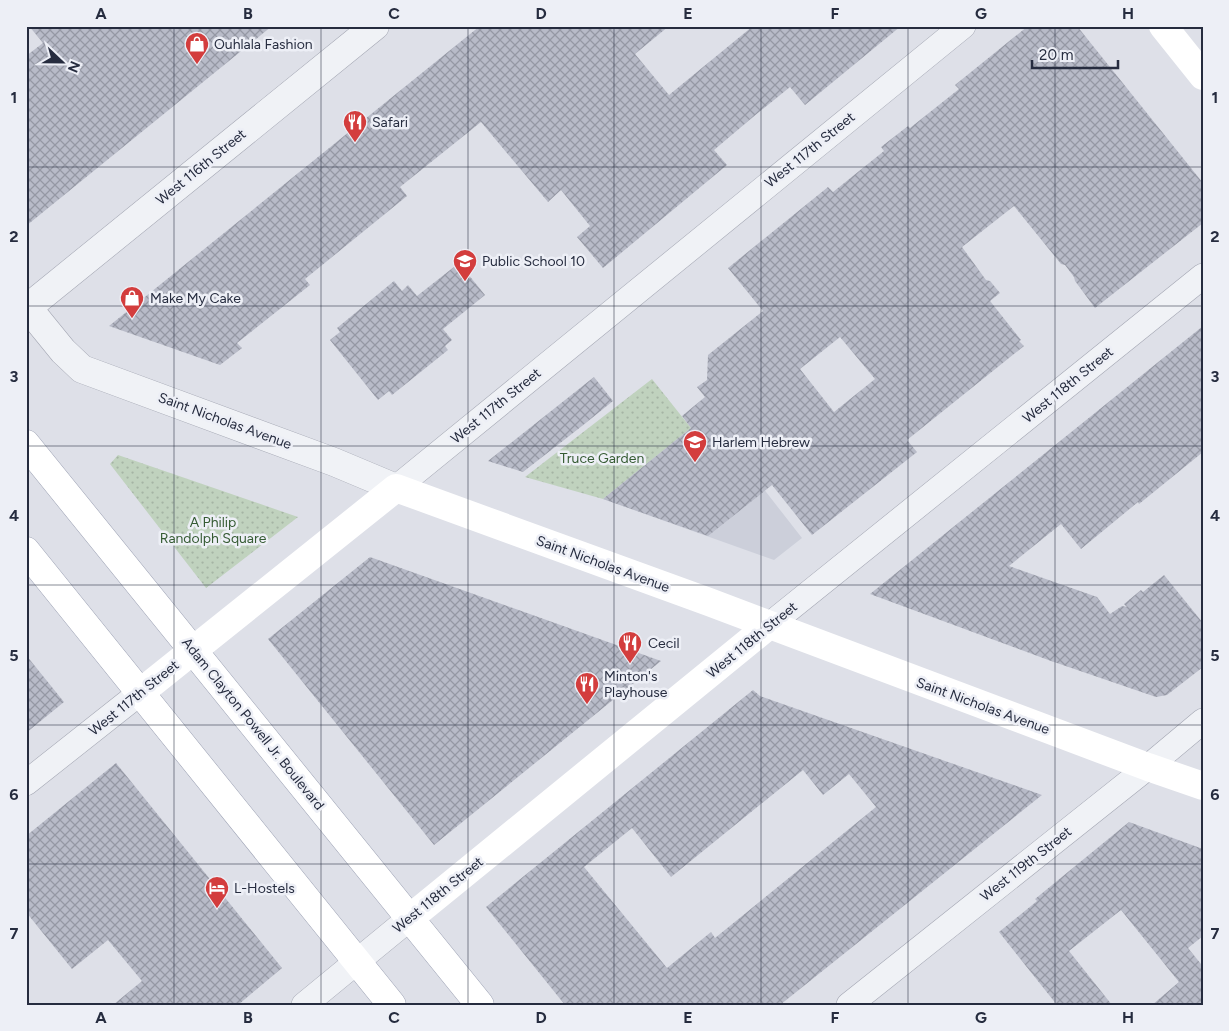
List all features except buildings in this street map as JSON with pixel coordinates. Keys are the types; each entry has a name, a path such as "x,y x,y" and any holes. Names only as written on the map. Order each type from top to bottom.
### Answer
{"main road":[{"path":"1163,26 1203,76"},
{"name":"Adam Clayton Powell Jr. Boulevard","path":"26,444 480,1005"},
{"name":"Saint Nicholas Avenue","path":"396,488 1203,786"},
{"name":"West 117th Street","path":"141,692 396,488"},
{"path":"26,551 392,1005"},
{"name":"West 118th Street","path":"410,918 768,626"}],"street":[{"name":"West 116th Street","path":"27,308 375,26"},
{"name":"West 117th Street","path":"396,488 963,26"},
{"name":"West 118th Street","path":"768,626 1203,276"},
{"name":"Saint Nicholas Avenue","path":"27,308 63,351 82,369 334,462 396,488"},
{"name":"West 117th Street","path":"26,783 141,692"},
{"name":"West 119th Street","path":"849,1005 1203,721"},
{"name":"West 118th Street","path":"304,1005 410,918"}],"shaded area":[{"name":"Harlem Hebrew","path":"705,414 802,538 774,560 603,499 691,428"}],"green space":[{"name":"Truce Garden","path":"652,379 691,428 603,499 525,477"},
{"name":"A Philip Randolph Square","path":"118,455 298,517 206,588 110,464"}],"place":[{"name":"Ouhlala Fashion","path":"197,65"},
{"name":"Safari","path":"355,143"},
{"name":"Public School 10","path":"465,282"},
{"name":"Make My Cake","path":"132,319"},
{"name":"Harlem Hebrew","path":"695,463"},
{"name":"Cecil","path":"630,664"},
{"name":"Minton's Playhouse","path":"587,705"},
{"name":"L-Hostels","path":"217,909"}]}
